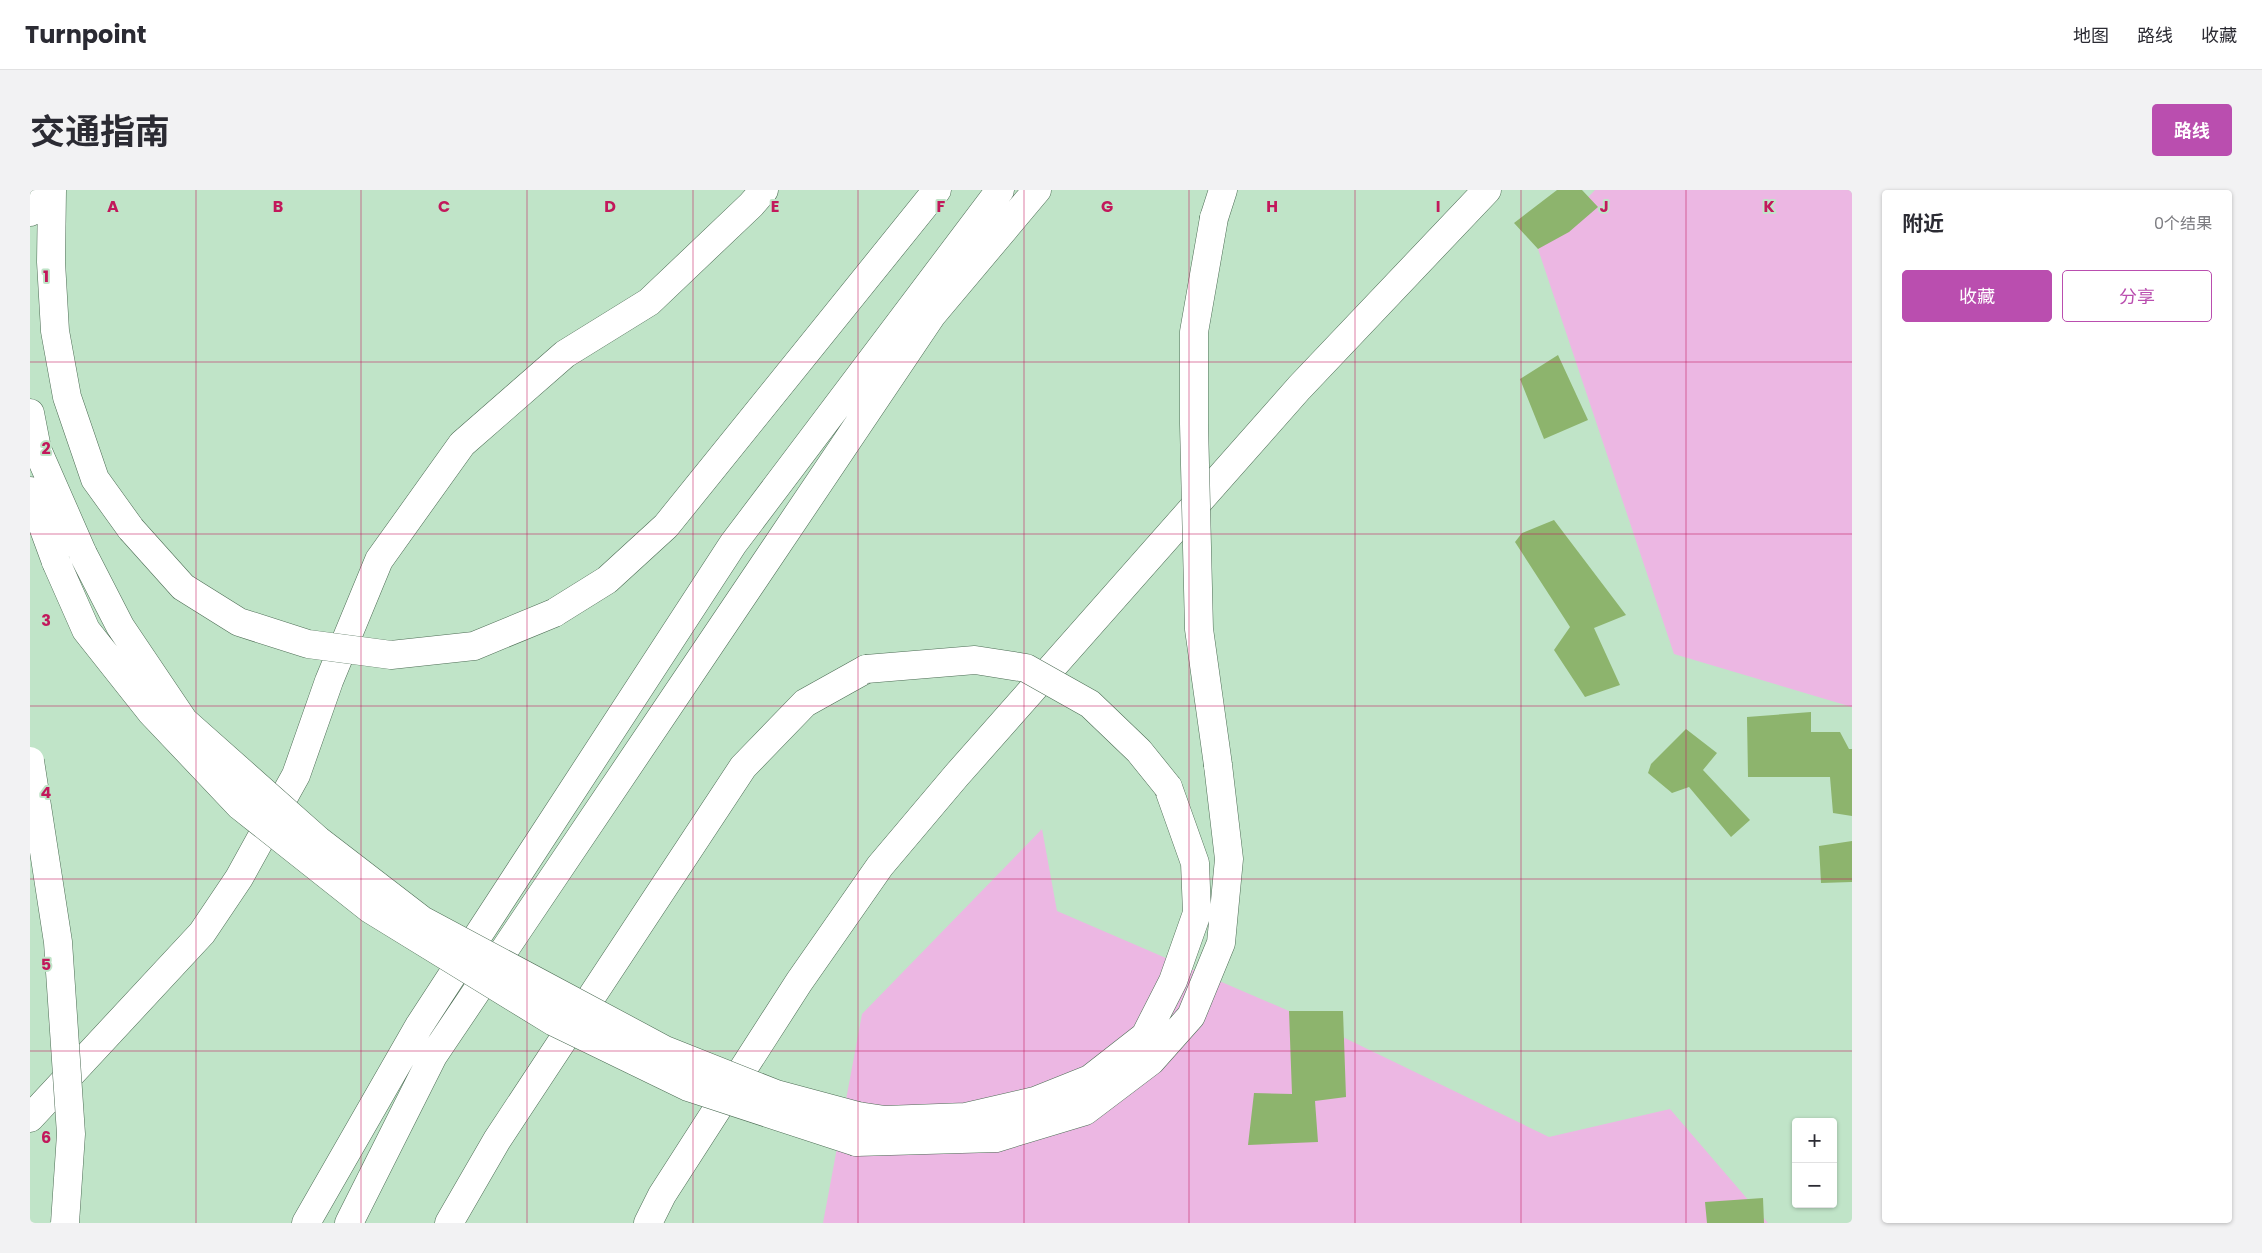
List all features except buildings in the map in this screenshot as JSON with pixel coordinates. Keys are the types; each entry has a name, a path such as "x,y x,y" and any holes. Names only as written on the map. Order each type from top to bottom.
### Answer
{"main road":[{"path":"30,212 37,190"},
{"path":"52,190 51,262 55,331 67,397 95,479 131,529 183,587 239,622 308,644 391,655 474,646 554,613 607,580 666,526 937,190"},
{"path":"30,1118 202,933 239,878 296,775 329,681 379,560 462,444 566,354 649,302 751,205 764,190"},
{"path":"306,1223 419,1026 733,544 1000,190"},
{"path":"349,1223 433,1056 932,315 1037,190"},
{"path":"30,492 56,562 86,630 151,712 240,806 370,909 554,1022 688,1087 857,1129 996,1138 1085,1111 1151,1061 1191,1016 1222,943 1229,859 1199,629 1194,332 1214,218 1223,190"},
{"path":"648,1223 662,1195 799,982 880,866 956,776 1299,388 1487,190"},
{"path":"30,413 37,449 83,554 120,626 184,721 318,840 422,920 665,1050 776,1094 857,1129 886,1120 966,1116 1035,1101 1090,1079 1145,1036 1173,982 1197,913 1195,863 1168,787 1139,750 1090,704 1026,668 975,660 866,669 805,703 743,767 496,1140 449,1223"},
{"path":"30,761 58,942 70,1134 65,1223"}],"shaded area":[{"path":"1595,190 1852,190 1852,707 1674,654 1538,249"},
{"path":"1042,829 1057,911 1289,1011 1549,1137 1670,1109 1768,1223 823,1223 862,1014"}]}
